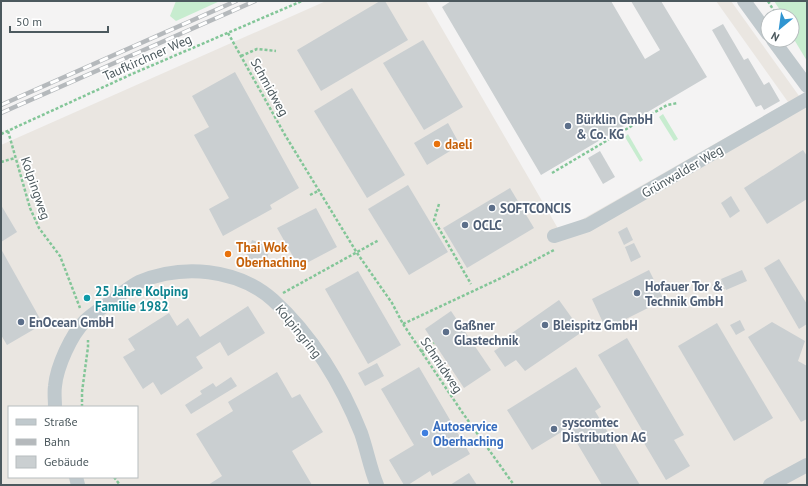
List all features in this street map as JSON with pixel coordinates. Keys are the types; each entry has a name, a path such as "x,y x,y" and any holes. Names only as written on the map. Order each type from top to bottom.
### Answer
{"street":[{"path":"744,1 760,23"},
{"path":"779,48 807,86"},
{"name":"Grünwalder Weg","path":"555,242 588,225 807,99"},
{"name":"Kolpingring","path":"55,406 54,386 61,364 70,344 85,321 138,283 172,272 202,272 227,276 253,286 272,299 289,316 313,345 336,380 361,433 377,485"},
{"path":"770,485 807,465"}],"path":[{"name":"Taufkirchner Weg","path":"1,134 132,74 302,1"},
{"name":"Schmidweg","path":"228,33 285,134 357,252 392,303 403,324 421,352 514,485"},
{"path":"241,56 257,48 276,51"},
{"path":"552,173 667,105 678,103"},
{"name":"Kolpingweg","path":"8,131 30,208 39,228 60,256 85,321 88,347 82,392 82,406"},
{"path":"1,162 15,158"},
{"path":"310,195 320,190"},
{"path":"439,204 434,220 471,284"},
{"path":"272,299 379,240"},
{"path":"403,324 501,278 555,242"},
{"path":"421,352 434,343"}],"shaded area":[{"path":"326,1 426,1 560,232 788,102 716,1 731,1 760,41 760,48 765,48 807,107 807,485 1,485 1,145"}],"green space":[{"path":"176,1 220,1 176,21 170,16"},
{"path":"774,1 807,1 807,61 799,48 800,8 779,8"},
{"path":"663,114 678,139 674,141 659,117"},
{"path":"628,134 643,160 640,162 625,137"}],"building":[{"path":"380,1 385,1 408,40 321,91 297,50"},
{"name":"Bürklin GmbH & Co. KG","path":"451,1 611,1 645,59 660,50 631,1 661,1 707,77 541,175 442,7"},
{"path":"723,24 744,60 748,58 764,85 769,82 780,101 764,110 761,105 756,107 712,30"},
{"path":"423,40 463,107 424,130 383,63"},
{"path":"235,72 299,188 270,205 272,209 223,236 209,209 229,198 194,135 209,127 192,96"},
{"path":"352,88 405,175 367,198 314,111"},
{"name":"daeli","path":"448,123 460,145 427,165 414,143"},
{"path":"803,150 807,156 807,199 767,224 744,188"},
{"path":"600,151 615,177 603,184 588,158"},
{"path":"408,185 448,252 409,275 368,209"},
{"path":"510,188 534,228 467,268 443,228"},
{"path":"731,196 740,211 730,218 721,203"},
{"path":"1,205 17,232 1,242"},
{"path":"316,208 337,247 299,267 277,228"},
{"path":"627,227 633,240 624,245 618,232"},
{"path":"252,240 271,247 263,269 244,262"},
{"path":"634,243 641,257 631,262 625,247"},
{"path":"1,249 43,324 7,345 1,335"},
{"path":"779,259 807,304 807,324 799,329 764,268"},
{"path":"649,270 664,300 606,329 592,299"},
{"path":"742,270 747,281 726,290 721,279"},
{"path":"358,271 401,345 368,364 325,289"},
{"path":"721,280 725,289 716,293 712,285"},
{"path":"559,300 582,332 525,371 516,360 505,367 494,351 506,343 502,340"},
{"path":"248,306 265,333 228,356 220,342 196,357 203,368 161,395 153,382 143,389 123,357 135,350 128,339 169,313 177,326 188,318 200,337"},
{"path":"451,311 491,370 464,388 425,329"},
{"path":"740,320 745,330 736,335 730,325"},
{"path":"772,322 805,341 798,361 807,366 807,419 801,422 748,337"},
{"path":"717,323 773,418 734,441 678,346"},
{"path":"627,338 684,435 674,440 690,466 666,480 644,443 648,440 598,355"},
{"path":"377,363 384,376 365,386 358,373"},
{"path":"419,367 470,454 432,476 430,471 408,485 404,485 389,460 414,445 381,389"},
{"path":"576,367 601,407 595,411 640,485 602,485 568,428 532,450 507,410"},
{"path":"277,372 292,398 300,394 323,432 292,451 312,485 208,485 222,476 196,434 233,411 228,402"},
{"path":"231,377 237,386 191,414 185,405 202,394 200,391 213,383 216,387"},
{"path":"469,473 477,485 450,485"}],"railway":[{"path":"1,105 236,1"},
{"path":"1,113 255,1"}],"place":[{"name":"Bürklin GmbH & Co. KG","path":"568,126"},
{"name":"daeli","path":"437,144"},
{"name":"SOFTCONCIS","path":"492,208"},
{"name":"OCLC","path":"465,225"},
{"name":"Thai Wok Oberhaching","path":"228,254"},
{"name":"Hofauer Tor & Technik GmbH","path":"637,293"},
{"name":"25 Jahre Kolping Familie 1982","path":"87,298"},
{"name":"EnOcean GmbH","path":"21,322"},
{"name":"Bleispitz GmbH","path":"545,325"},
{"name":"Gaßner Glastechnik","path":"446,332"},
{"name":"syscomtec Distribution AG","path":"554,429"},
{"name":"Autoservice Oberhaching","path":"425,433"}]}
